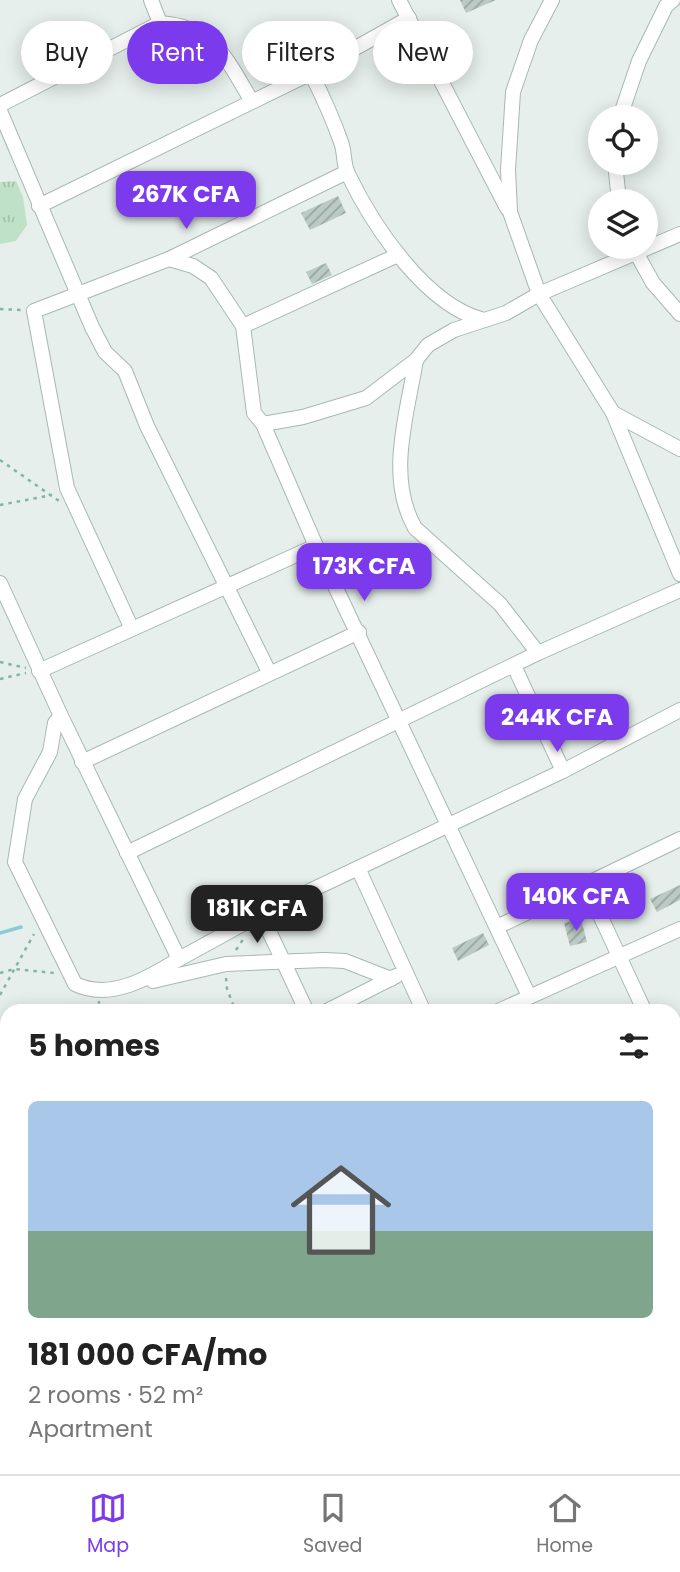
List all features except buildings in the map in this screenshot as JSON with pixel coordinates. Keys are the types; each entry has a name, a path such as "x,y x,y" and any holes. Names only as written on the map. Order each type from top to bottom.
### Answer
{"street":[{"path":"151,0 159,21"},
{"path":"510,212 508,170 513,92 531,40 552,0"},
{"path":"624,105 639,61 666,6 673,0"},
{"path":"359,39 405,7 510,212 539,294 612,413 680,574"},
{"path":"0,105 127,40"},
{"path":"228,65 251,100"},
{"path":"39,206 287,84"},
{"path":"316,84 342,145 347,172 398,255 415,275 456,309 486,320"},
{"path":"0,111 39,206 81,295 92,327 105,352 125,371 147,426 225,587 270,672"},
{"path":"132,629 67,488 34,311 169,259 347,172"},
{"path":"658,241 680,234"},
{"path":"243,326 398,255"},
{"path":"169,259 194,266 211,278 243,326 254,413 263,425 316,546 529,996"},
{"path":"263,425 303,417 366,398 416,360 428,345 440,337 506,313 613,259"},
{"path":"640,259 653,283 680,314"},
{"path":"416,360 399,472 400,495 406,512 415,528 499,604 538,653"},
{"path":"612,413 680,449"},
{"path":"39,671 316,546"},
{"path":"0,583 82,762 179,959"},
{"path":"127,853 400,723 538,653 680,590"},
{"path":"82,762 359,632"},
{"path":"514,666 563,771"},
{"path":"61,716 55,723 50,752 25,799 15,862 75,984 93,991 113,989 140,981 261,914 563,771 680,710"},
{"path":"497,927 680,840"},
{"path":"358,868 420,1004"},
{"path":"586,885 641,1004"},
{"path":"261,914 303,1004"},
{"path":"512,1004 680,929"},
{"path":"113,989 122,990 226,964 345,961 391,979"},
{"path":"341,1004 406,971"}],"path":[{"path":"0,309 34,311"},
{"path":"0,460 60,502"},
{"path":"0,505 51,495 67,488"},
{"path":"0,662 39,671"},
{"path":"0,679 39,671"},
{"path":"0,995 43,919"},
{"path":"226,964 227,989 233,1004"},
{"path":"0,973 14,969 53,972 75,984"}],"green space":[{"path":"16,181 23,197 27,225 16,241 0,244 0,182"}],"waterway":[{"path":"0,933 21,927"}]}
